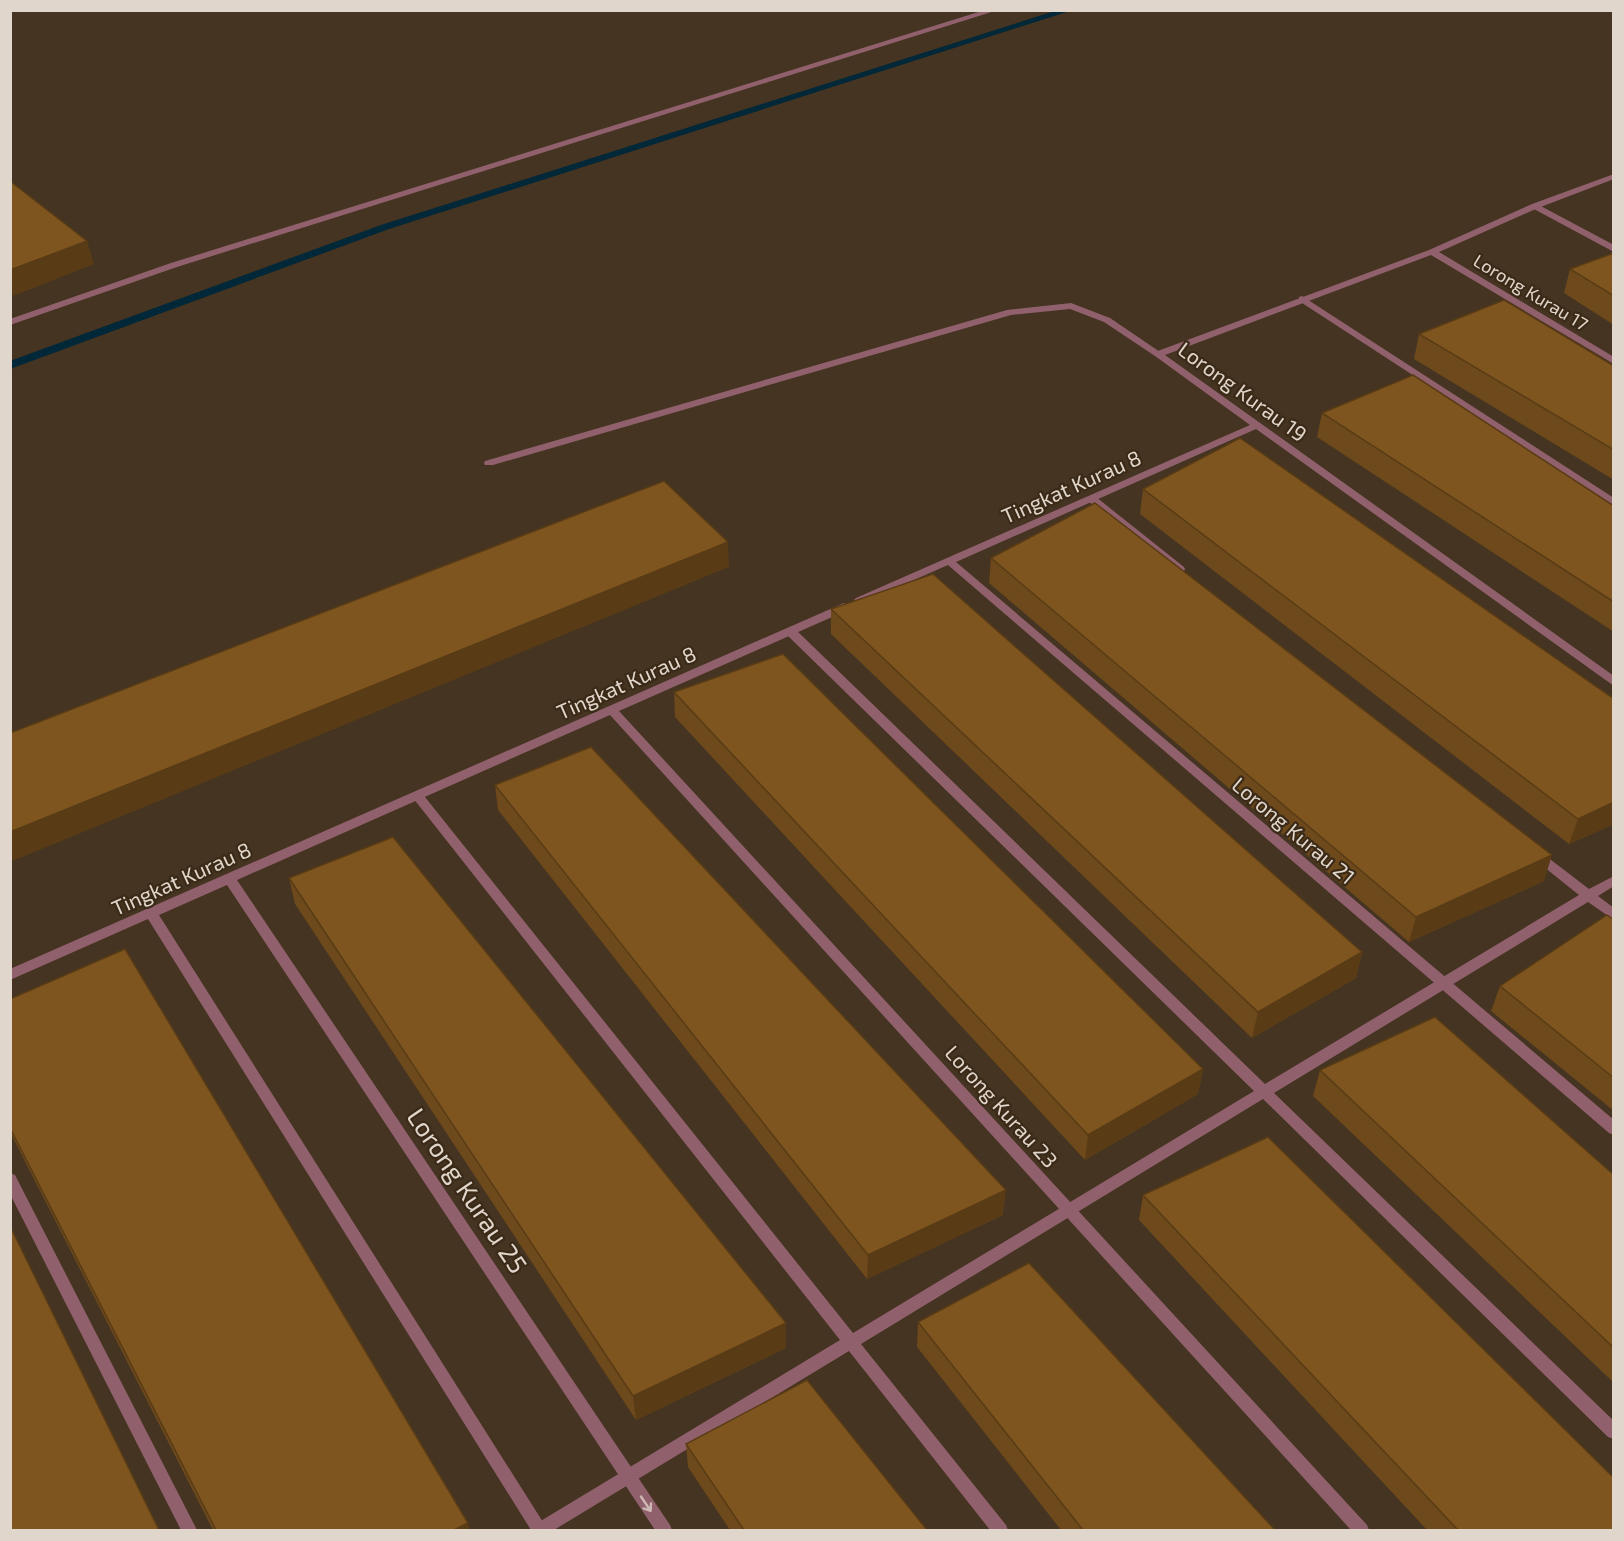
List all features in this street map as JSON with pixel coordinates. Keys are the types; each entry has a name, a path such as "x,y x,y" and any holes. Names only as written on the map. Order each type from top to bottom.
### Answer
{"street":[{"path":"10,322 174,266 995,10"},
{"name":"Lorong Kurau 19","path":"1158,354 1432,252 1535,206 1614,176"},
{"path":"1535,206 1614,249"},
{"name":"Lorong Kurau 17","path":"1432,252 1614,361"},
{"path":"1302,299 1614,503"},
{"path":"489,463 1010,312 1071,306 1107,320 1158,354"},
{"name":"Lorong Kurau 19","path":"1158,354 1614,682"},
{"name":"Tingkat Kurau 8","path":"10,975 1257,425"},
{"path":"1092,499 1185,573"},
{"name":"Lorong Kurau 21","path":"948,561 1614,1129"},
{"path":"790,631 1614,1432"},
{"name":"Lorong Kurau 23","path":"612,710 1361,1530"},
{"path":"417,795 1000,1530"},
{"path":"1531,851 1614,915"},
{"name":"Lorong Kurau 25","path":"229,878 664,1530"},
{"path":"151,913 540,1530 1614,880"},
{"path":"10,1179 189,1530"}],"building":[{"path":"10,181 87,241 10,270"},
{"path":"1614,253 1614,296 1570,269"},
{"path":"1504,300 1614,366 1614,450 1419,334"},
{"path":"1413,375 1614,506 1614,602 1322,413"},
{"path":"1240,438 1614,699 1614,802 1578,819 1143,489"},
{"path":"664,481 728,542 10,832 10,733"},
{"path":"1095,503 1552,855 1416,917 991,558"},
{"path":"933,574 1362,952 1258,1012 831,609"},
{"path":"783,654 1203,1069 1088,1135 674,692"},
{"path":"591,747 1006,1190 868,1255 495,785"},
{"path":"393,837 786,1323 633,1396 289,878"},
{"path":"1607,915 1614,920 1614,1078 1500,986"},
{"path":"125,949 468,1523 454,1530 216,1530 10,1128 10,999"},
{"path":"1435,1017 1614,1175 1614,1348 1320,1070"},
{"path":"1268,1137 1614,1478 1614,1530 1458,1530 1143,1195"},
{"path":"10,1226 159,1530 10,1530"},
{"path":"1029,1263 1275,1530 1083,1530 918,1322"},
{"path":"807,1380 927,1530 744,1530 686,1444"}],"waterway":[{"path":"10,365 385,227 1069,10"}]}
